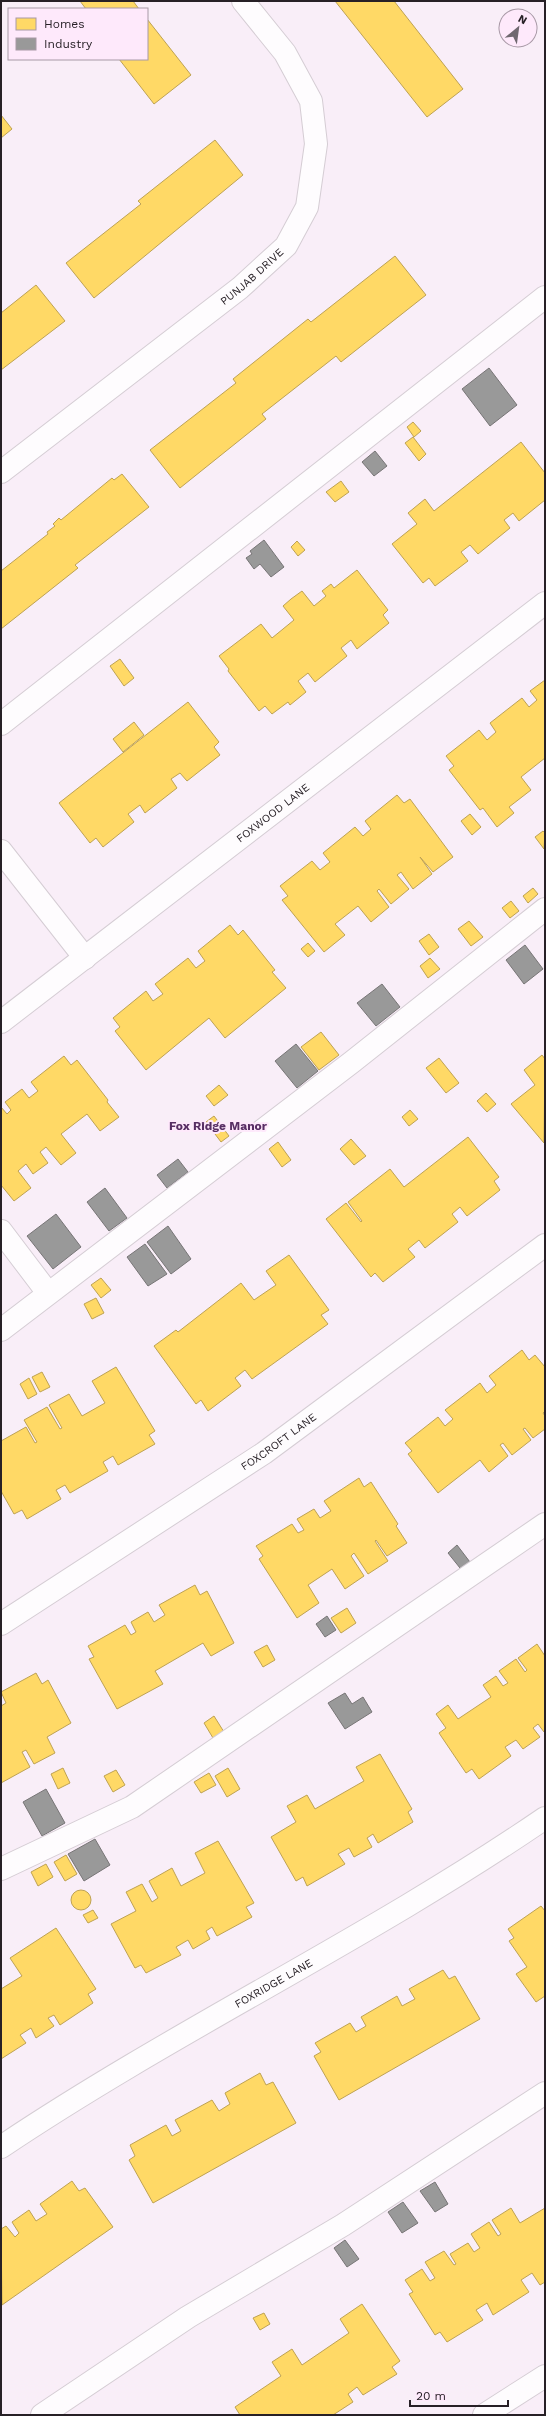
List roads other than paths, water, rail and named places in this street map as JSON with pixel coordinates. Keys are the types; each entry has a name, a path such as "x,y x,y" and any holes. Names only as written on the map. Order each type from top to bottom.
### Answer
{"street":[{"name":"PUNJAB DRIVE","path":"1,472 240,288 286,246 307,207 316,144 311,101 285,53 243,1"},
{"path":"1,724 545,297"},
{"name":"FOXWOOD LANE","path":"1,1022 545,604"},
{"path":"1,851 85,958"},
{"path":"1,1330 352,1062 545,909"},
{"path":"1,1231 48,1293"},
{"name":"FOXCROFT LANE","path":"1,1624 264,1453 545,1245"},
{"path":"1,1869 132,1807 545,1524"},
{"name":"FOXRIDGE LANE","path":"1,2147 164,2045 438,1888 545,1818"},
{"path":"42,2415 188,2317 343,2225 545,2093"},
{"path":"484,2415 545,2376"}],"district":[{"name":"Fox Ridge Manor","path":"218,1126"}]}
